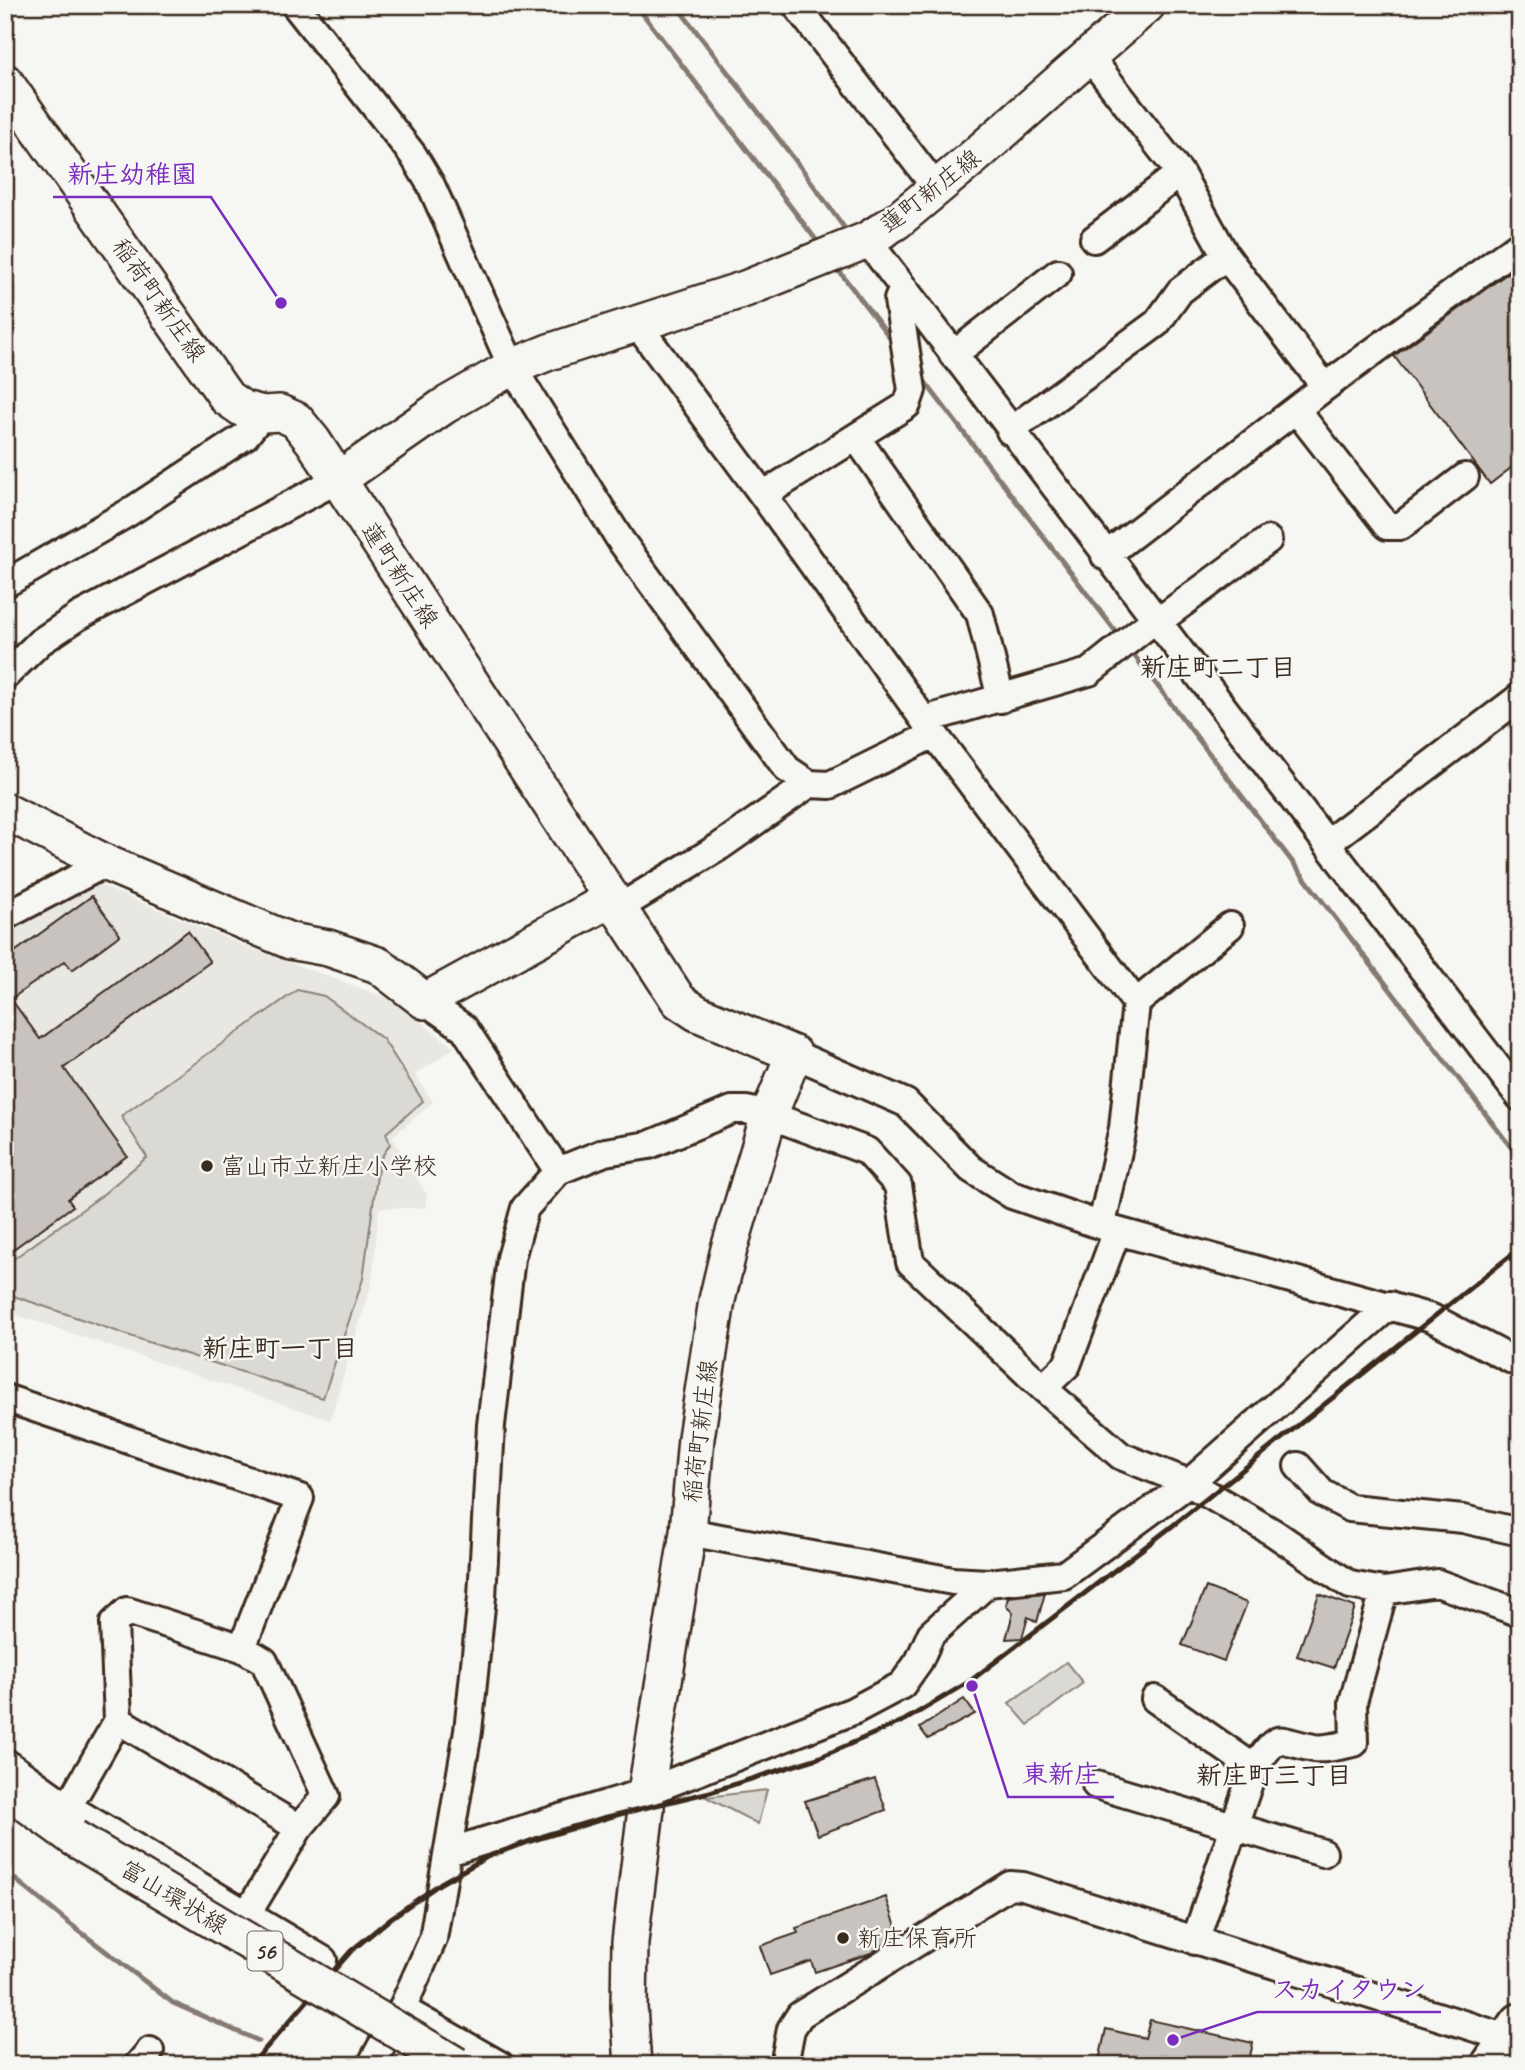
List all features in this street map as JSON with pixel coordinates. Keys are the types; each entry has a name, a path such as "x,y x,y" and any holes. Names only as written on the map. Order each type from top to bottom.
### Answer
{"main road":[{"name":"蓮町新庄線","path":"614,904 339,479 444,406 512,367 549,352 745,289 863,242 897,222 1089,56 1129,11"},
{"name":"稲荷町新庄線","path":"5,82 227,398 243,409 263,414 280,413 296,420 339,479"},
{"path":"5,811 106,863 290,941 328,948 378,965 425,1001 614,904 679,1000 697,1013 794,1054"},
{"name":"稲荷町新庄線","path":"633,2065 629,2007 630,1942 646,1791 688,1532 696,1438 717,1300 769,1115 794,1054"},
{"name":"富山環状線","path":"5,1788 68,1834 416,2065"},
{"name":"富山環状線","path":"5,1816 68,1834 456,2065"}],"street":[{"path":"295,5 413,155 431,186 512,367 621,541 788,769 808,784 830,785 929,727 1001,699 1089,672 1153,622 1268,540"},
{"path":"796,5 937,188"},
{"path":"1089,56 1180,173 1226,256 1325,387"},
{"path":"1094,239 1180,173"},
{"path":"863,242 903,288 1153,622 1327,843 1520,1097"},
{"path":"1105,556 1325,387 1520,244"},
{"path":"1010,431 1157,323 1180,291 1226,256"},
{"path":"953,355 1058,273"},
{"path":"763,495 907,405 912,390 898,300 903,288"},
{"path":"637,324 929,727 1136,1003 1109,1228 1068,1365 1043,1388"},
{"path":"1297,411 1387,526 1401,526 1465,477"},
{"path":"5,584 128,513 245,436 263,414"},
{"path":"856,437 980,614 1001,699"},
{"path":"5,676 40,642 79,616 339,479"},
{"path":"1327,843 1520,697"},
{"path":"614,904 719,847 808,784"},
{"path":"5,916 106,863"},
{"path":"1136,1003 1230,926"},
{"path":"425,1001 464,1028 558,1171"},
{"path":"794,1054 906,1103 971,1169 1012,1195 1109,1228 1432,1318 1520,1364"},
{"path":"371,2065 401,2009 433,1938 448,1852 470,1718 482,1597 491,1425 510,1258 525,1208 558,1171 605,1152 649,1145 732,1110 769,1115 867,1151 898,1185 910,1262 1043,1388 1121,1456 1189,1483 1275,1534 1350,1585 1384,1591 1437,1583 1520,1613"},
{"path":"688,1532 953,1581 988,1583 1065,1575 1189,1483 1390,1305"},
{"path":"5,1398 300,1498 242,1648"},
{"path":"1298,1466 1322,1493 1350,1508 1463,1519 1520,1532"},
{"path":"448,1852 646,1791 853,1711 902,1685 919,1661 931,1634 988,1583"},
{"path":"1195,1941 1254,1768 1271,1744 1284,1739 1317,1749 1354,1743 1353,1702 1384,1591"},
{"path":"68,1834 118,1720 114,1623 127,1611 242,1648 264,1661 326,1796 299,1828 247,1914"},
{"path":"1155,1699 1254,1768"},
{"path":"118,1720 299,1828"},
{"path":"5,1762 68,1834 247,1914 323,1960"},
{"path":"1096,1785 1323,1853"},
{"path":"784,2065 791,2029 800,2015 1010,1885 1023,1886 1387,1999 1399,2017 1512,2050"},
{"path":"401,2009 500,2065"}],"shaded area":[{"name":"富山市立新庄小学校","path":"92,882 248,947 395,1001 454,1048 415,1075 433,1102 392,1137 427,1195 425,1208 379,1208 372,1282 330,1420 5,1311 5,928"},
{"path":"297,990 324,996 383,1039 423,1101 386,1133 390,1144 379,1161 363,1279 323,1398 5,1293 5,1265 101,1196 147,1157 121,1116"},
{"path":"1066,1662 1083,1683 1028,1725 1009,1703"},
{"path":"767,1790 758,1824 706,1797"}],"building":[{"path":"1520,264 1520,461 1490,484 1394,356"},
{"path":"92,896 120,935 72,970 65,961 11,999 40,1039 188,931 210,962 64,1068 127,1156 68,1199 73,1206 5,1255 5,959"},
{"path":"1206,1587 1247,1603 1224,1661 1182,1645"},
{"path":"1045,1593 1037,1622 1028,1617 1022,1638 1006,1639 1013,1613 1006,1606 1008,1597"},
{"path":"1319,1594 1355,1607 1334,1668 1297,1656"},
{"path":"964,1699 975,1714 928,1739 920,1728"},
{"path":"875,1779 886,1810 818,1835 805,1801"},
{"name":"新庄保育所","path":"886,1897 899,1935 871,1953 815,1972 811,1961 770,1975 760,1946 798,1933 796,1928"},
{"path":"1150,2020 1253,2043 1248,2065 1098,2065 1106,2029 1145,2038"}],"waterway":[{"path":"636,5 820,245"},
{"path":"676,5 848,233"},
{"path":"836,267 894,343"},
{"path":"922,378 1120,637"},
{"path":"1130,650 1520,1159"},
{"path":"5,1871 173,2003 259,2041"}],"railway":[{"path":"251,2065 351,1951 391,1918 441,1883 487,1857 546,1835 710,1792 818,1758 905,1720 969,1682 1171,1527 1520,1248"}],"place":[{"name":"新庄幼稚園","path":"281,303"},
{"name":"富山市立新庄小学校","path":"207,1166"},
{"name":"東新庄","path":"972,1686"},
{"name":"新庄保育所","path":"843,1938"},
{"name":"スカイタウン","path":"1173,2040"}],"district":[{"name":"新庄町二丁目","path":"1218,667"},
{"name":"新庄町一丁目","path":"280,1348"},
{"name":"新庄町三丁目","path":"1274,1775"}]}
